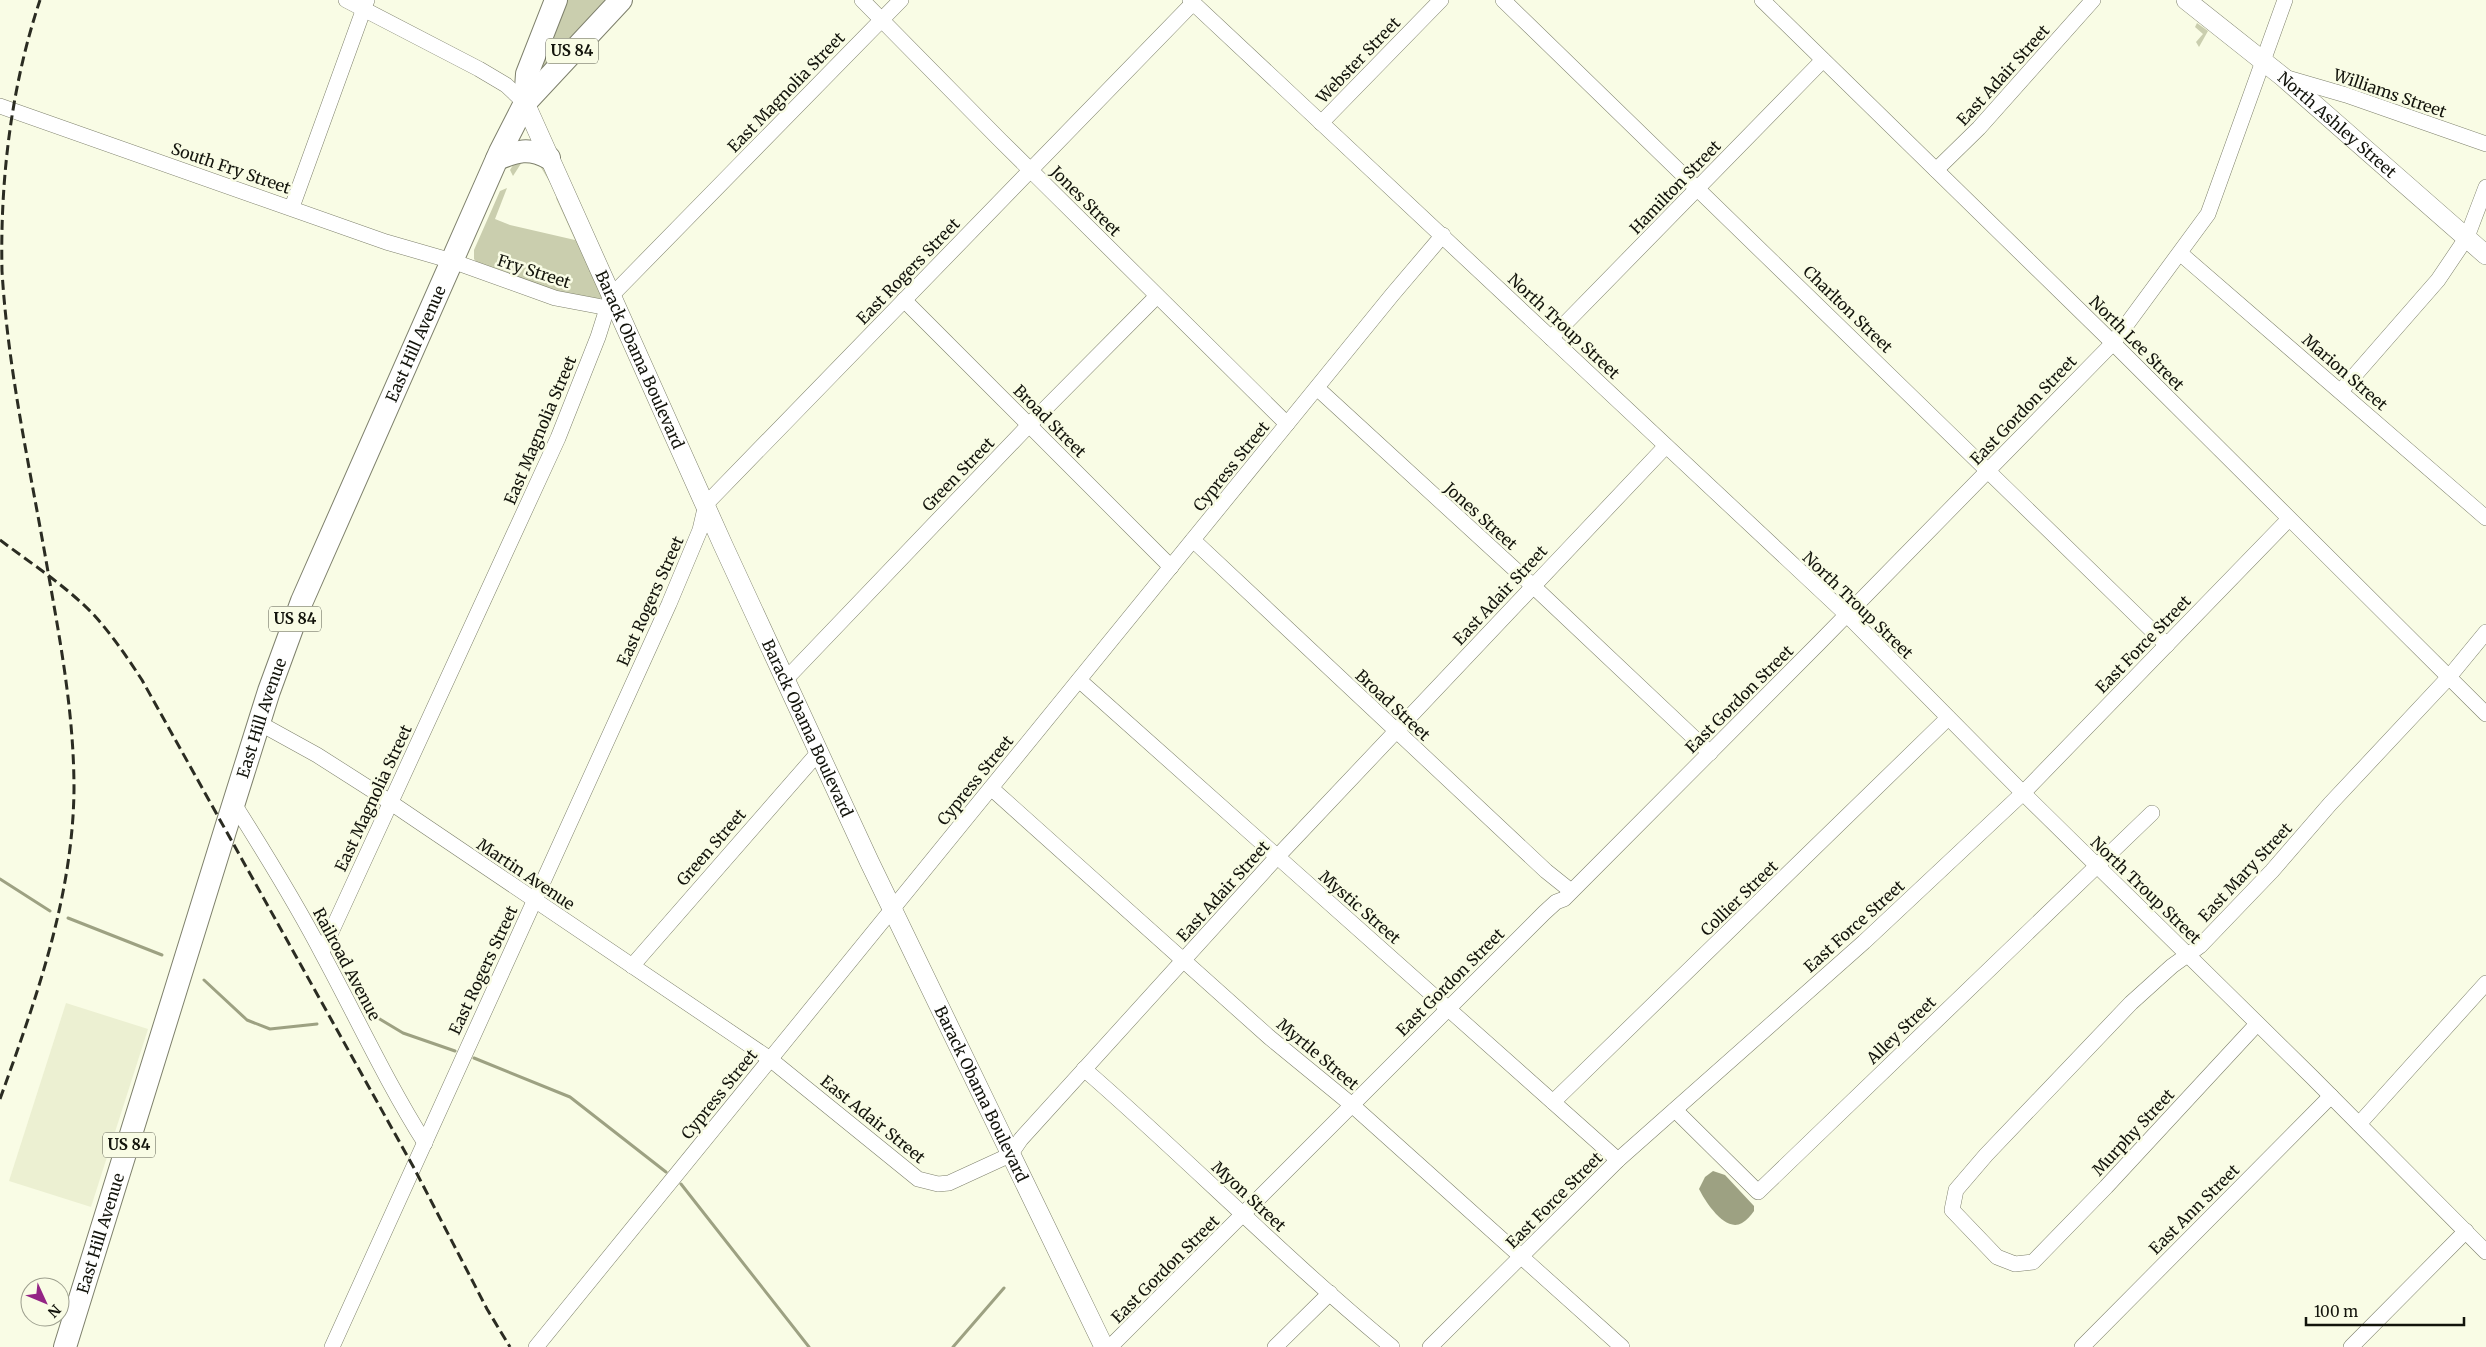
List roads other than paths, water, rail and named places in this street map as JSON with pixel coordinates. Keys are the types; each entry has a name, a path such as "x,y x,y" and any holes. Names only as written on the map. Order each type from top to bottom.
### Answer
{"highway":[{"name":"East Hill Avenue","path":"66,1347 259,723 302,601 513,124 525,103 527,74 556,0"},
{"name":"US 84","path":"525,103 621,0"},
{"path":"497,160 524,149 540,153 549,158"}],"main road":[{"name":"North Ashley Street","path":"2186,0 2283,77 2486,255"},
{"name":"Barack Obama Boulevard","path":"525,103 609,302 706,504 818,752 892,910 1104,1347"}],"street":[{"path":"346,0 366,4 499,81 525,103"},
{"name":"Jones Street","path":"862,0 1287,424"},
{"name":"East Magnolia Street","path":"322,952 558,438 609,302 901,0"},
{"name":"Webster Street","path":"1321,123 1441,0"},
{"name":"Charlton Street","path":"1503,0 2167,644"},
{"name":"North Lee Street","path":"1762,0 2113,343 2486,714"},
{"name":"East Adair Street","path":"1936,170 1986,121 2093,0"},
{"name":"East Gordon Street","path":"1110,1347 1544,913 1572,891 1710,753 2113,343 2181,254 2208,214 2286,0"},
{"name":"North Troup Street","path":"1191,2 1443,235 1847,615 2023,794 2331,1096 2486,1252"},
{"name":"East Rogers Street","path":"332,1347 689,560 700,530 706,504 1031,170 1191,2"},
{"path":"292,208 366,4"},
{"name":"Hamilton Street","path":"1551,338 1823,60"},
{"name":"Williams Street","path":"2283,77 2346,95 2486,144"},
{"name":"South Fry Street","path":"0,106 386,242 452,261"},
{"path":"2340,391 2438,280 2467,237 2486,187"},
{"name":"Cypress Street","path":"536,1347 1316,388 1443,235"},
{"name":"Marion Street","path":"2181,254 2486,518"},
{"name":"Fry Street","path":"452,261 555,298 609,302"},
{"name":"Green Street","path":"786,680 1029,425 1157,296"},
{"name":"Broad Street","path":"904,300 1171,567"},
{"name":"Jones Street","path":"1316,388 1533,586 1710,753"},
{"name":"East Adair Street","path":"770,1059 918,1179 927,1183 948,1183 1010,1154 1021,1139 1277,857 1666,446"},
{"name":"East Force Street","path":"1430,1347 1618,1160 1864,942 2023,794 2289,519"},
{"name":"Broad Street","path":"1194,540 1395,731 1546,871 1572,891"},
{"name":"East Mary Street","path":"2033,1262 2015,1264 1998,1257 1979,1241 1952,1210 1956,1190 1986,1155 2132,1003 2172,966 2200,946 2272,871 2330,804 2449,676 2486,632"},
{"name":"Mystic Street","path":"1080,680 1618,1160"},
{"name":"Collier Street","path":"1553,1102 1948,718"},
{"name":"Martin Avenue","path":"259,723 317,755 770,1059"},
{"name":"Green Street","path":"632,966 818,752"},
{"name":"Myrtle Street","path":"992,788 1269,1037 1352,1105 1622,1347"},
{"name":"Railroad Avenue","path":"234,804 268,857 322,952 406,1115 424,1143"},
{"name":"Alley Street","path":"1675,1110 1758,1192 2152,813"},
{"path":"2359,1124 2486,982"},
{"name":"Murphy Street","path":"2033,1262 2063,1234 2257,1024"},
{"name":"Myon Street","path":"1084,1069 1134,1112 1244,1215 1392,1347"},
{"name":"East Ann Street","path":"2082,1347 2331,1096"},
{"path":"2351,1347 2466,1231"},
{"path":"1275,1347 1330,1293"}],"waterway":[{"path":"0,879 50,911"},
{"path":"68,918 162,955"},
{"path":"204,980 247,1020 270,1029 317,1024"},
{"path":"368,1012 403,1033 455,1051"},
{"path":"474,1058 570,1097 666,1172"},
{"path":"681,1184 809,1347"},
{"path":"953,1347 1004,1288"}],"railway":[{"path":"0,1099 27,1024 60,908 72,829 74,789 69,705 57,621 14,382 2,271 3,202 9,134 22,66 40,0"},
{"path":"0,540 83,604 107,630 142,680 414,1168 487,1309 510,1347"}]}
